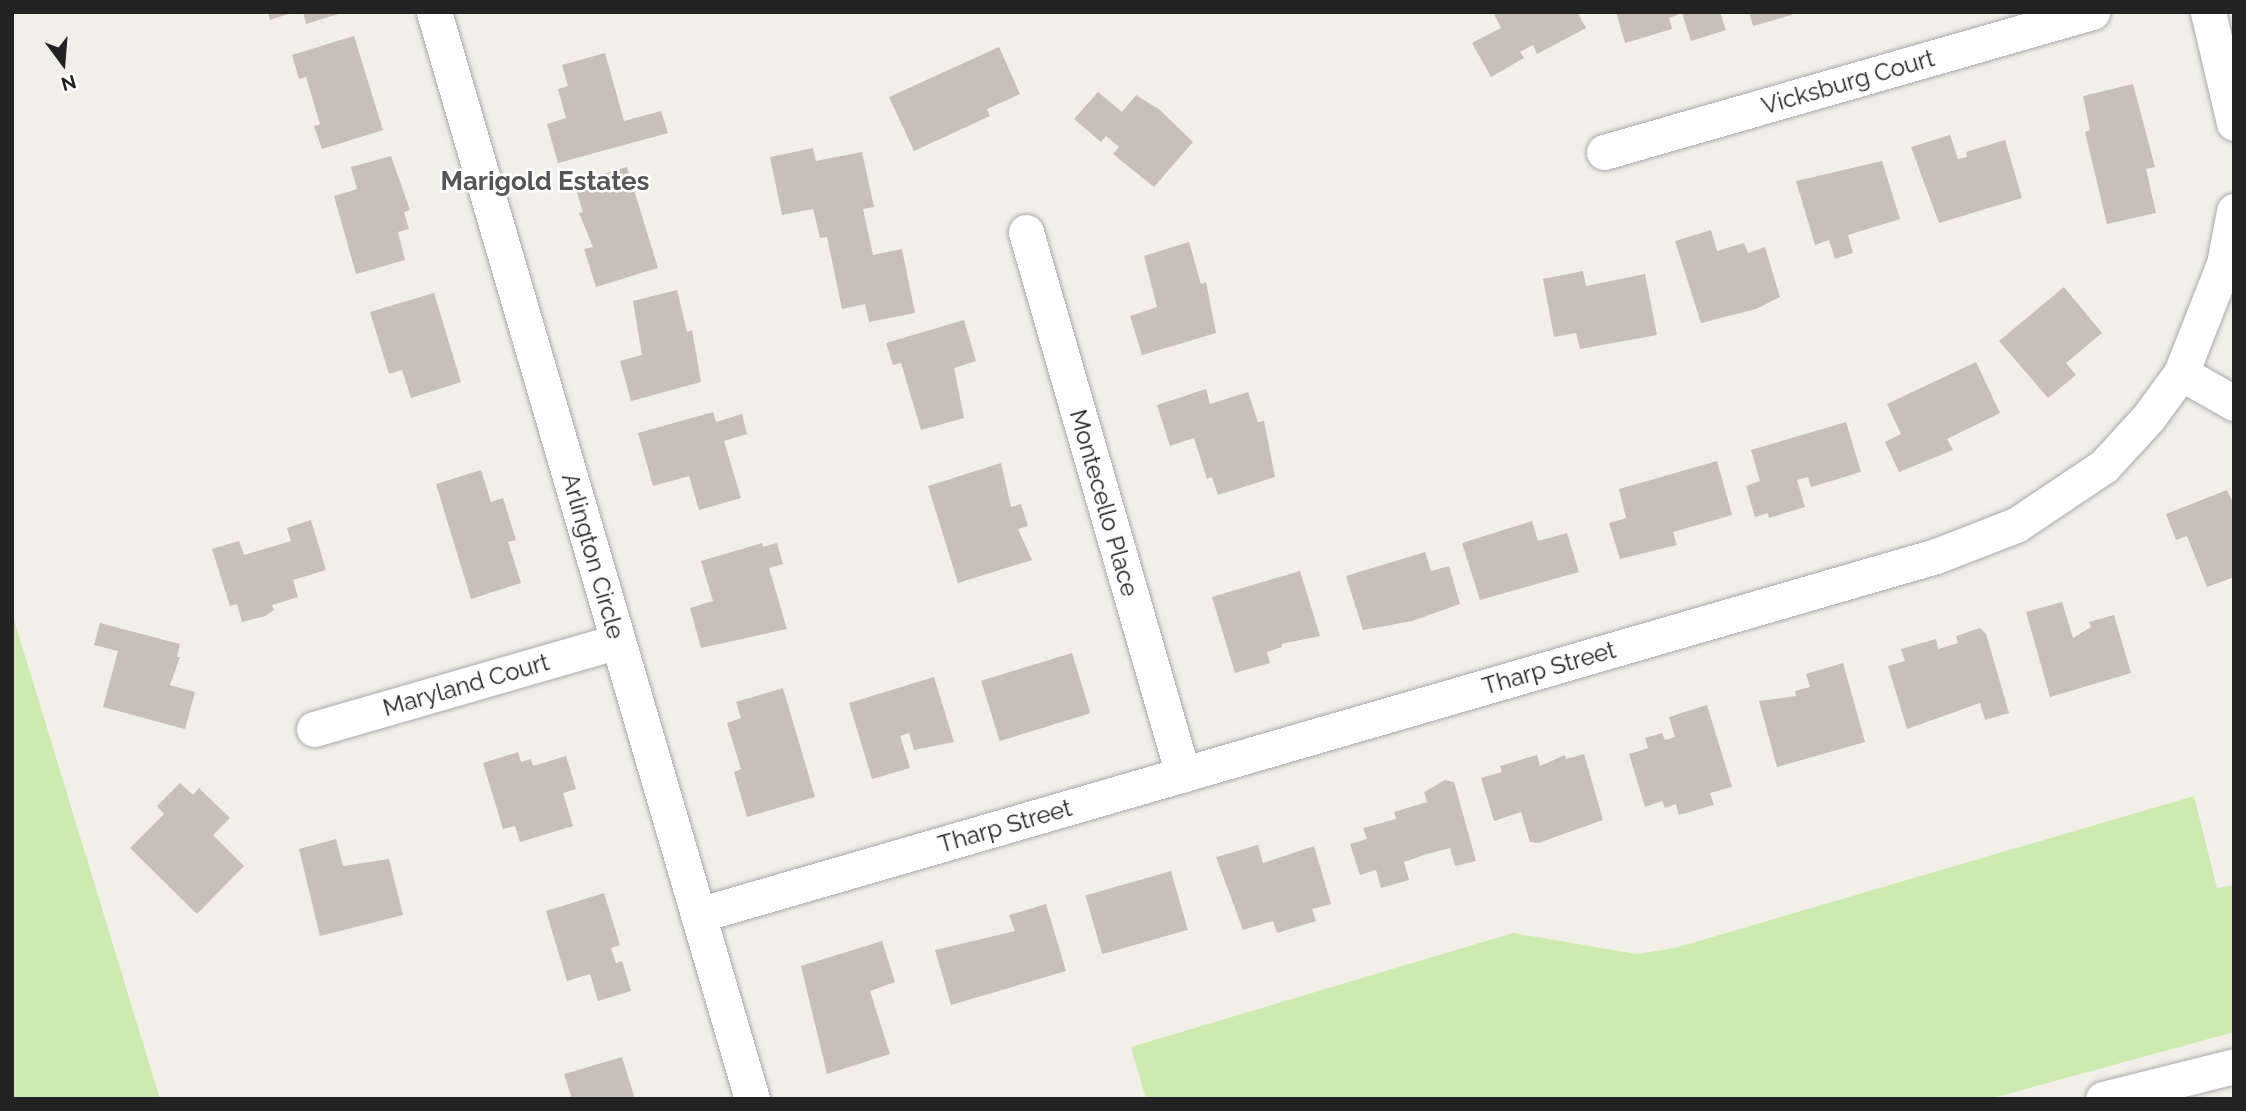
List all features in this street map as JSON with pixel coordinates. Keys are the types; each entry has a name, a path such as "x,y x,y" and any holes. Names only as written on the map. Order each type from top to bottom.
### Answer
{"street":[{"name":"Arlington Circle","path":"434,12 752,1099"},
{"name":"Vicksburg Court","path":"1604,152 2092,12"},
{"path":"2208,12 2234,123"},
{"name":"Tharp Street","path":"698,915 1978,541 2042,510 2104,466 2148,418 2181,373 2224,264 2234,211"},
{"name":"Montecello Place","path":"1026,232 1183,775"},
{"path":"2181,373 2234,403"},
{"name":"Maryland Court","path":"314,729 618,641"},
{"path":"2103,1099 2234,1066"}],"green space":[{"path":"12,613 160,1099 12,1099"},
{"path":"2194,796 2217,888 2234,885 2234,1032 1989,1099 1146,1099 1131,1047 1513,933 1637,954 1675,948"}],"building":[{"path":"268,12 291,12 291,13 270,20"},
{"path":"303,12 341,12 342,13 306,24"},
{"path":"1493,12 1577,12 1586,28 1537,54 1533,45 1520,52 1524,58 1491,77 1472,43 1501,28"},
{"path":"1616,12 1720,12 1726,30 1691,41 1682,13 1669,18 1672,29 1625,43"},
{"path":"1749,12 1791,12 1792,15 1753,26"},
{"path":"354,36 383,130 322,149 314,126 320,124 306,77 299,79 292,55"},
{"path":"999,47 1020,94 987,109 990,116 914,151 889,97"},
{"path":"605,53 624,121 661,111 668,133 558,163 547,124 566,118 558,89 568,86 562,65"},
{"path":"2133,84 2155,167 2146,169 2156,213 2107,224 2085,132 2090,130 2083,96"},
{"path":"1098,92 1122,112 1136,95 1160,110 1193,142 1154,187 1113,154 1119,147 1106,136 1101,142 1074,119"},
{"path":"1950,135 1958,159 1967,157 1966,152 2005,140 2022,198 1939,223 1911,147"},
{"path":"813,148 816,161 862,152 874,207 863,209 873,255 902,249 915,313 869,322 865,304 842,309 827,237 820,238 813,209 782,215 770,157"},
{"path":"391,156 410,210 404,212 409,229 398,232 405,260 356,274 334,196 357,189 351,167"},
{"path":"1882,161 1900,219 1848,235 1853,253 1835,259 1829,240 1815,245 1796,181"},
{"path":"627,167 658,268 596,287 584,249 593,247 579,213 583,212 574,183"},
{"path":"1711,230 1717,251 1744,243 1748,253 1765,247 1780,297 1756,309 1701,323 1675,241"},
{"path":"1189,242 1201,284 1206,282 1216,333 1142,355 1130,316 1157,307 1144,256"},
{"path":"1583,271 1586,286 1645,274 1657,335 1580,349 1576,333 1554,337 1543,279"},
{"path":"2064,287 2102,333 2066,363 2076,375 2048,398 1999,341"},
{"path":"677,290 687,332 692,330 701,382 631,401 620,361 642,355 633,301"},
{"path":"434,293 461,382 411,398 402,370 389,374 370,312"},
{"path":"964,320 976,361 954,368 964,418 921,430 901,363 893,365 886,343"},
{"path":"1976,362 2000,413 1947,439 1953,450 1899,472 1885,442 1901,434 1887,404"},
{"path":"1206,389 1210,404 1248,392 1258,422 1264,421 1275,477 1218,495 1212,477 1207,479 1194,438 1170,446 1157,405"},
{"path":"713,412 716,422 742,414 747,434 724,441 741,498 699,510 689,476 653,486 638,433"},
{"path":"1846,422 1861,472 1811,487 1808,477 1797,480 1805,507 1769,518 1768,513 1755,517 1746,486 1760,481 1751,450"},
{"path":"1717,461 1732,515 1673,532 1677,545 1620,559 1609,523 1626,518 1619,489"},
{"path":"1001,463 1011,507 1021,504 1028,526 1018,529 1032,560 958,583 928,486"},
{"path":"481,470 491,502 503,498 516,540 508,542 521,583 471,599 436,484"},
{"path":"2227,490 2234,505 2234,577 2207,587 2187,536 2176,540 2166,514"},
{"path":"311,520 326,570 293,580 298,597 272,605 274,610 265,616 242,622 237,604 230,606 212,549 239,541 244,555 291,541 287,528"},
{"path":"1532,521 1538,541 1567,533 1579,572 1480,600 1462,543"},
{"path":"762,543 763,547 777,543 783,564 769,568 787,629 701,648 690,608 713,601 701,561"},
{"path":"1425,552 1431,571 1449,566 1460,604 1412,621 1363,630 1346,576"},
{"path":"1300,571 1320,636 1281,644 1282,647 1267,652 1270,663 1235,673 1212,597"},
{"path":"2062,602 2073,638 2091,627 2089,622 2114,615 2131,673 2050,697 2026,612"},
{"path":"100,623 180,644 177,657 180,657 170,685 195,692 185,729 103,707 118,651 94,645"},
{"path":"1980,628 1986,634 2009,713 1985,720 1980,703 1907,729 1888,666 1905,661 1901,649 1936,639 1938,649 1958,643 1956,636"},
{"path":"1072,653 1090,713 1000,741 981,681"},
{"path":"1843,663 1865,742 1777,767 1759,701 1796,696 1795,691 1810,687 1806,674"},
{"path":"934,677 954,742 914,750 909,733 900,736 910,768 872,779 849,703"},
{"path":"783,688 815,797 747,817 734,772 741,769 727,723 741,718 736,702"},
{"path":"1707,705 1732,787 1710,793 1714,805 1679,815 1676,804 1665,808 1662,801 1645,807 1629,754 1648,748 1645,738 1662,733 1665,740 1675,737 1669,717"},
{"path":"518,752 521,762 531,759 533,766 566,756 576,789 563,793 573,826 520,842 515,826 503,829 483,763"},
{"path":"1584,754 1603,820 1538,843 1530,842 1521,812 1494,821 1481,778 1502,772 1500,766 1537,755 1540,766 1565,755 1566,759"},
{"path":"1445,780 1454,782 1476,861 1455,866 1450,848 1404,862 1409,880 1381,888 1376,870 1360,875 1350,844 1367,839 1363,828 1396,819 1394,812 1427,802 1424,792"},
{"path":"180,783 193,795 199,788 230,818 213,835 244,866 197,914 130,848 164,814 157,806"},
{"path":"336,839 343,866 389,859 403,915 320,936 299,849"},
{"path":"1258,845 1263,863 1314,846 1331,904 1312,909 1316,921 1277,933 1273,921 1243,930 1216,857"},
{"path":"1171,871 1188,930 1102,954 1085,896"},
{"path":"604,893 620,945 611,948 616,963 622,961 631,991 598,1001 590,974 567,981 546,911"},
{"path":"1046,904 1066,971 951,1005 935,950 1015,931 1009,915"},
{"path":"882,941 895,982 870,991 890,1054 827,1074 801,966"},
{"path":"622,1057 635,1099 572,1099 564,1074"}],"district":[{"name":"Marigold Estates","path":"545,182"}]}
